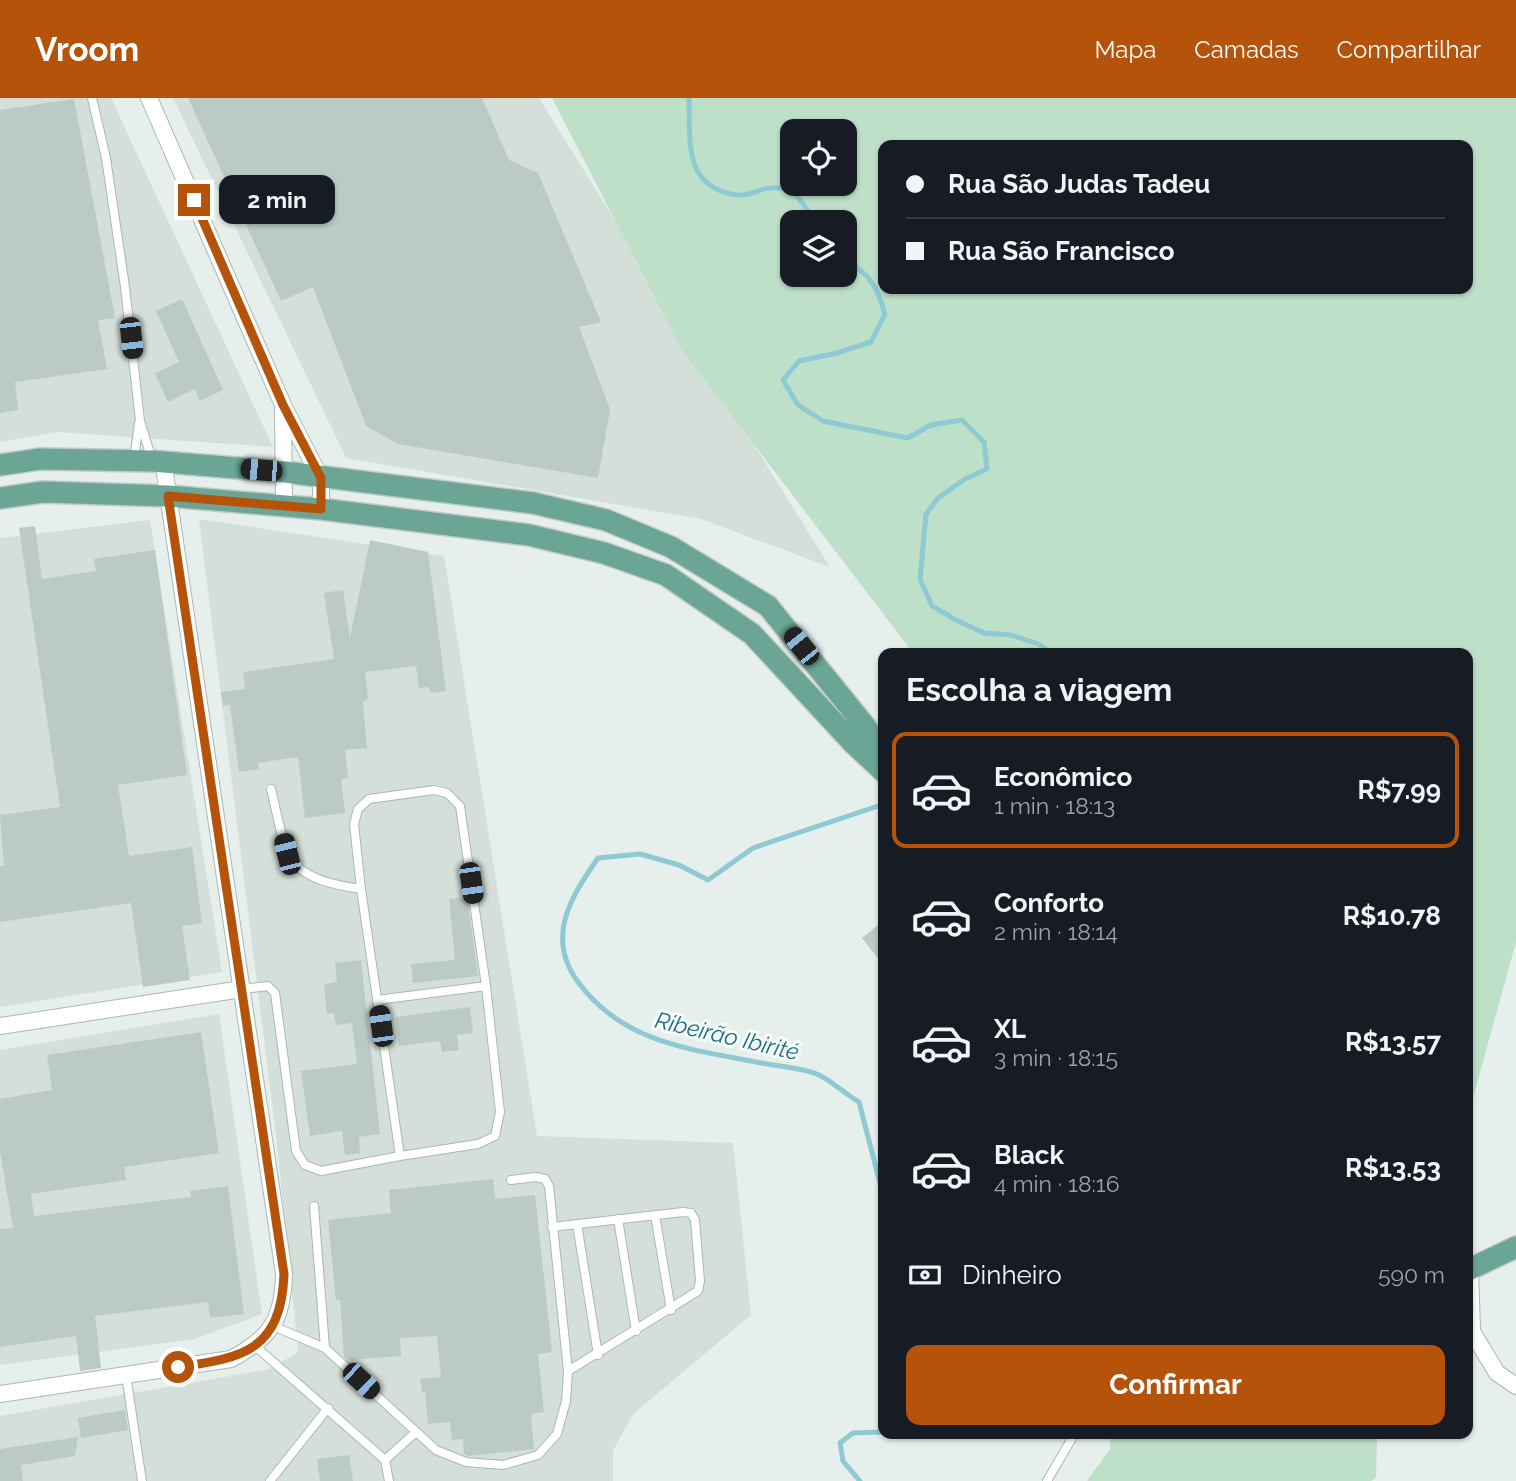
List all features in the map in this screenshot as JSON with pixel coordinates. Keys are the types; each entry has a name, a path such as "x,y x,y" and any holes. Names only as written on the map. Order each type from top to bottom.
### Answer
{"main road":[{"path":"40,459 43,492"},
{"path":"0,465 40,459 150,461 285,472 533,502 606,520 671,547 768,606 878,745"},
{"path":"0,498 43,492 168,496 321,509 529,535 604,553 666,575 752,635 878,766"},
{"path":"752,635 768,606"},
{"path":"1473,1268 1516,1247"}],"street":[{"path":"149,98 283,405 321,478 321,509"},
{"path":"283,405 284,506"},
{"path":"0,1394 231,1359 255,1346 273,1326 283,1301 284,1274 168,496 150,461"},
{"path":"0,1026 242,989"},
{"path":"1473,1332 1497,1373 1516,1387"}],"lane":[{"path":"92,98 106,158 140,421 150,461"},
{"path":"140,421 150,461"},
{"path":"271,789 287,854 302,872 326,883 361,889"},
{"path":"242,989 268,986 275,993 296,1151 305,1165 321,1171 478,1144 495,1136 500,1112 486,986 460,806 447,793 434,790 369,799 358,809 354,824 400,1156"},
{"path":"377,1000 486,986"},
{"path":"273,1326 325,1348 436,1450 466,1462 503,1465 538,1455 557,1434 566,1401 568,1371 549,1186 545,1179 536,1177 511,1180"},
{"path":"314,1206 325,1348"},
{"path":"552,1227 683,1212 691,1213 695,1220 701,1281 698,1291 568,1371"},
{"path":"655,1215 671,1310"},
{"path":"618,1219 636,1331"},
{"path":"577,1224 598,1355"},
{"path":"255,1346 385,1460 389,1481"},
{"path":"126,1375 142,1481"},
{"path":"270,1481 328,1408"},
{"path":"385,1460 416,1432"},
{"path":"1047,1481 1072,1439"}],"shaded area":[{"path":"0,98 111,98 273,447 57,432 0,442"},
{"path":"173,98 539,98 830,567 701,519 346,458"},
{"path":"199,519 444,556 537,1136 733,1143 751,1315 633,1414 613,1451 613,1481 0,1481 0,1416 270,1369 298,1352 276,1135"},
{"path":"150,520 222,972 0,1007 0,538"},
{"path":"219,1014 262,1314 195,1339 0,1365 0,1050"}],"green space":[{"path":"552,98 1516,98 1516,942 1473,1098 1473,648 909,648 682,350"},
{"path":"1110,1439 1377,1439 1376,1478 1371,1481 1087,1481 1110,1449"}],"building":[{"path":"188,98 482,98 509,160 538,173 601,322 579,327 610,410 598,478 398,444 366,426 313,287 281,301"},
{"path":"74,99 115,318 98,320 107,369 15,382 18,410 0,413 0,110"},
{"path":"182,299 223,390 200,401 195,389 168,402 155,373 179,362 156,311"},
{"path":"35,526 42,579 96,571 94,559 155,550 187,775 118,785 129,856 192,847 202,923 182,926 190,980 143,987 131,903 0,922 0,866 4,866 0,815 60,807 19,528"},
{"path":"370,540 428,552 446,691 431,693 428,687 419,688 416,666 365,672 368,698 363,702 367,748 345,750 348,777 341,780 345,813 305,818 298,757 258,763 259,769 239,772 230,705 223,706 221,692 245,689 243,672 334,659 324,593 343,590 350,638"},
{"path":"467,897 478,976 413,983 411,964 455,960 449,899"},
{"path":"878,925 878,958 862,938"},
{"path":"361,960 380,1134 359,1137 360,1153 345,1155 342,1131 310,1136 301,1071 357,1064 352,1023 336,1025 334,1013 327,1014 324,984 337,982 335,963"},
{"path":"470,1007 473,1033 457,1035 459,1050 442,1052 440,1041 399,1046 395,1017"},
{"path":"201,1032 219,1153 124,1167 126,1180 31,1194 34,1216 191,1197 190,1191 228,1186 244,1314 210,1318 208,1302 95,1316 101,1368 80,1371 76,1336 0,1347 0,1229 13,1228 0,1151 0,1099 52,1090 47,1055"},
{"path":"493,1179 495,1199 535,1195 552,1352 538,1354 544,1412 531,1414 534,1449 468,1456 464,1454 463,1439 452,1440 450,1422 428,1424 425,1392 422,1392 420,1379 441,1377 437,1336 400,1338 401,1356 348,1360 344,1357 340,1299 336,1300 328,1220 391,1213 389,1190"},
{"path":"125,1410 128,1430 81,1438 78,1418"},
{"path":"78,1437 75,1456 21,1465 23,1481 0,1481 0,1449"},
{"path":"349,1455 353,1481 320,1481 317,1459"}],"waterway":[{"name":"Ribeirão Ibirité","path":"689,98 690,146 693,160 707,183 720,191 738,195 770,188 792,189 807,210"},
{"name":"Ribeirão Ibirité","path":"857,268 872,282 885,314 871,342 799,361 783,380 798,405 823,421 908,438 931,425 962,420 984,442 987,469 965,479 938,498 926,514 920,579 932,606 956,620 984,633 1011,635 1044,648"},
{"name":"Ribeirão Ibirité","path":"878,806 753,848 708,880 679,865 640,854 598,858 571,903 563,933 563,949 578,982 596,1003 639,1032 688,1049 813,1073 859,1102 878,1175"},
{"name":"Ribeirão Ibirité","path":"860,1481 843,1461 840,1443 853,1433 878,1432"}],"route":[{"path":"178,1367 231,1359 255,1346 273,1326 283,1301 284,1274 168,496 321,509 321,478 283,405 194,200"}]}
